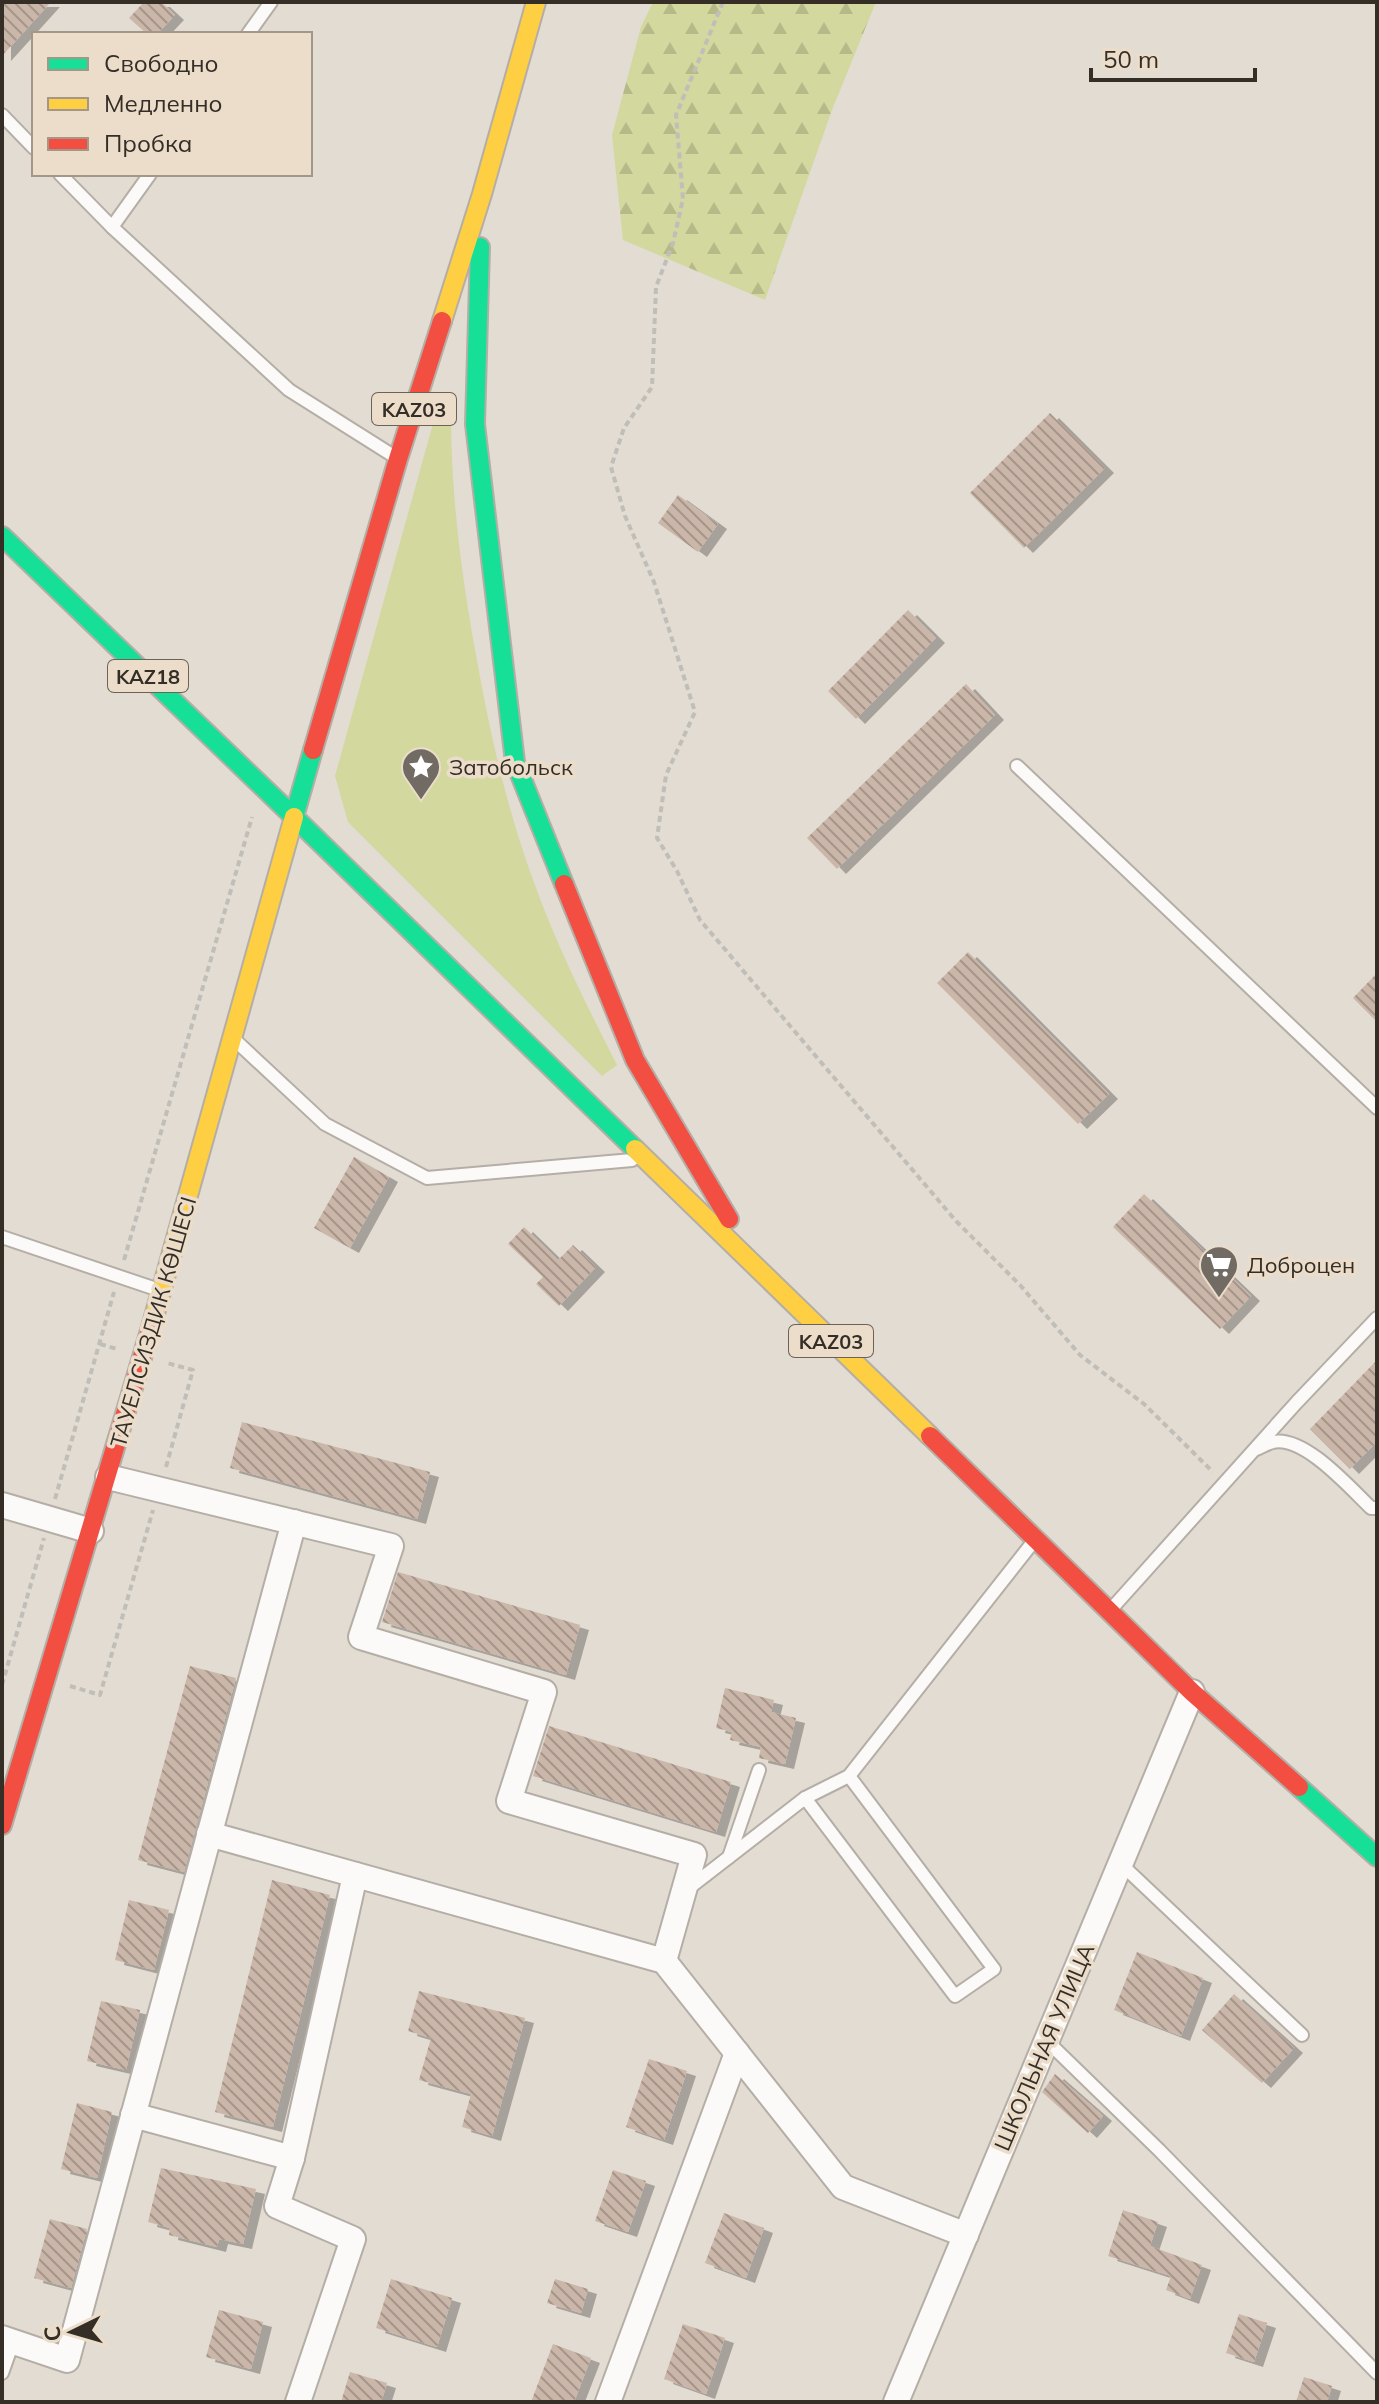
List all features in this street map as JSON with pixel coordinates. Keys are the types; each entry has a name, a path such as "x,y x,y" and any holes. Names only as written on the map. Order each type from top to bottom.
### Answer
{"main road":[{"name":"KАZ03","path":"536,2 482,194 398,459 294,817 1192,1692 1377,1857"},
{"name":"KАZ03","path":"482,194 475,424 515,762 635,1060 761,1273"},
{"name":"KAZ18","path":"2,536 294,817"},
{"name":"ТАУЕЛСИЗДИК КӨШЕСІ","path":"2,1825 162,1291 294,817"}],"street":[{"path":"108,1477 391,1546 361,1637 544,1692 509,1801 694,1855 664,1961"},
{"path":"5,1513 50,1519 91,1531"},
{"path":"8,2340 67,2360 294,1522"},
{"name":"ШКОЛЬНАЯ УЛИЦА","path":"896,2402 1192,1692"},
{"path":"209,1834 664,1961 843,2187 966,2235"},
{"path":"298,2402 353,2239 277,2206 292,2158 355,1875"},
{"path":"608,2402 737,2053"},
{"path":"133,2115 292,2158"}],"lane":[{"path":"249,32 271,2"},
{"path":"2,115 32,146"},
{"path":"62,176 112,227 289,390 398,459"},
{"path":"112,227 149,176"},
{"path":"1017,766 1377,1108"},
{"path":"234,1040 325,1124 427,1178 645,1158"},
{"path":"2,1237 162,1291"},
{"path":"1109,1611 1253,1450 1377,1318"},
{"path":"1253,1450 1275,1441 1289,1442 1308,1451 1371,1508 1377,1508"},
{"path":"683,1892 805,1798 849,1776 1035,1539"},
{"path":"729,1857 759,1770"},
{"path":"805,1798 955,1996 994,1969 849,1776"},
{"path":"1121,1864 1302,2035"},
{"path":"1047,2041 1159,2150 1377,2373"},
{"path":"2,2373 8,2340"}],"path":[{"path":"723,2 676,115 683,199 673,243 656,287 652,387 624,428 611,467 625,516 654,582 695,712 666,775 657,838 700,920 956,1221 1020,1285 1080,1355 1144,1404 1209,1466 1223,1484"},
{"path":"2,1685 252,817"},
{"path":"7,1667 100,1695 193,1370 100,1344"}],"green space":[{"path":"653,2 876,2 832,110 765,300 623,240 612,135 641,27"},
{"path":"434,420 451,425 463,576 500,773 541,901 617,1065 602,1076 348,822 335,776"}],"building":[{"path":"2,2 51,2 2,56"},
{"path":"144,2 161,2 175,15 159,32 145,32 129,18"},
{"path":"1050,413 1105,468 1024,548 970,493"},
{"path":"678,495 718,524 698,552 658,523"},
{"path":"908,610 936,638 856,719 828,691"},
{"path":"966,684 995,715 837,869 807,838"},
{"path":"968,952 1109,1094 1078,1124 937,983"},
{"path":"1377,973 1377,1022 1353,998"},
{"path":"354,1157 389,1177 350,1248 314,1228"},
{"path":"1144,1194 1251,1296 1220,1329 1113,1227"},
{"path":"524,1227 558,1260 573,1245 596,1267 559,1306 536,1284 543,1277 508,1244"},
{"path":"1377,1360 1377,1442 1350,1469 1310,1429"},
{"path":"242,1422 430,1472 417,1519 230,1468"},
{"path":"398,1572 580,1625 566,1675 382,1622"},
{"path":"190,1666 236,1678 184,1872 138,1860"},
{"path":"725,1688 774,1700 771,1712 796,1718 785,1764 759,1758 761,1747 730,1740 732,1732 716,1728"},
{"path":"549,1726 731,1782 716,1832 533,1776"},
{"path":"272,1880 330,1895 273,2127 215,2112"},
{"path":"129,1900 169,1910 154,1970 115,1960"},
{"path":"1137,1952 1203,1978 1181,2036 1114,2010"},
{"path":"419,1991 525,2018 492,2136 462,2127 471,2094 419,2080 431,2038 408,2031"},
{"path":"1234,1994 1294,2048 1262,2083 1202,2030"},
{"path":"101,2001 140,2010 126,2070 87,2061"},
{"path":"649,2059 687,2071 664,2140 626,2127"},
{"path":"1055,2074 1103,2116 1088,2133 1042,2092"},
{"path":"77,2103 112,2112 97,2178 61,2169"},
{"path":"161,2168 256,2189 243,2244 219,2239 217,2247 169,2235 170,2228 148,2222"},
{"path":"613,2170 646,2181 628,2232 595,2221"},
{"path":"1123,2210 1158,2222 1150,2246 1202,2265 1190,2299 1166,2290 1171,2276 1108,2256"},
{"path":"724,2213 764,2228 746,2278 705,2263"},
{"path":"50,2219 87,2229 71,2288 34,2278"},
{"path":"391,2279 452,2298 437,2347 376,2328"},
{"path":"555,2279 588,2289 581,2313 547,2303"},
{"path":"219,2310 263,2322 251,2369 206,2357"},
{"path":"1239,2314 1267,2323 1254,2362 1226,2353"},
{"path":"683,2324 725,2338 706,2394 664,2379"},
{"path":"553,2344 591,2358 574,2402 531,2402"},
{"path":"350,2372 387,2383 381,2402 341,2402"},
{"path":"1304,2377 1332,2386 1327,2402 1296,2402"}],"traffic: fast":[{"path":"480,247 475,424 515,762 564,884"},
{"path":"2,536 294,817"},
{"path":"313,750 294,817 635,1149"},
{"path":"1299,1787 1377,1857"}],"traffic: slow":[{"path":"442,321 482,194 536,2"},
{"path":"152,1324 294,817"},
{"path":"635,1149 930,1436"}],"traffic: jam":[{"path":"313,750 442,321"},
{"path":"564,884 635,1060 729,1219"},
{"path":"2,1825 152,1324"},
{"path":"930,1436 1192,1692 1299,1787"}],"place":[{"name":"Затобольск","path":"421,801"},
{"name":"Доброцен","path":"1219,1299"}]}
